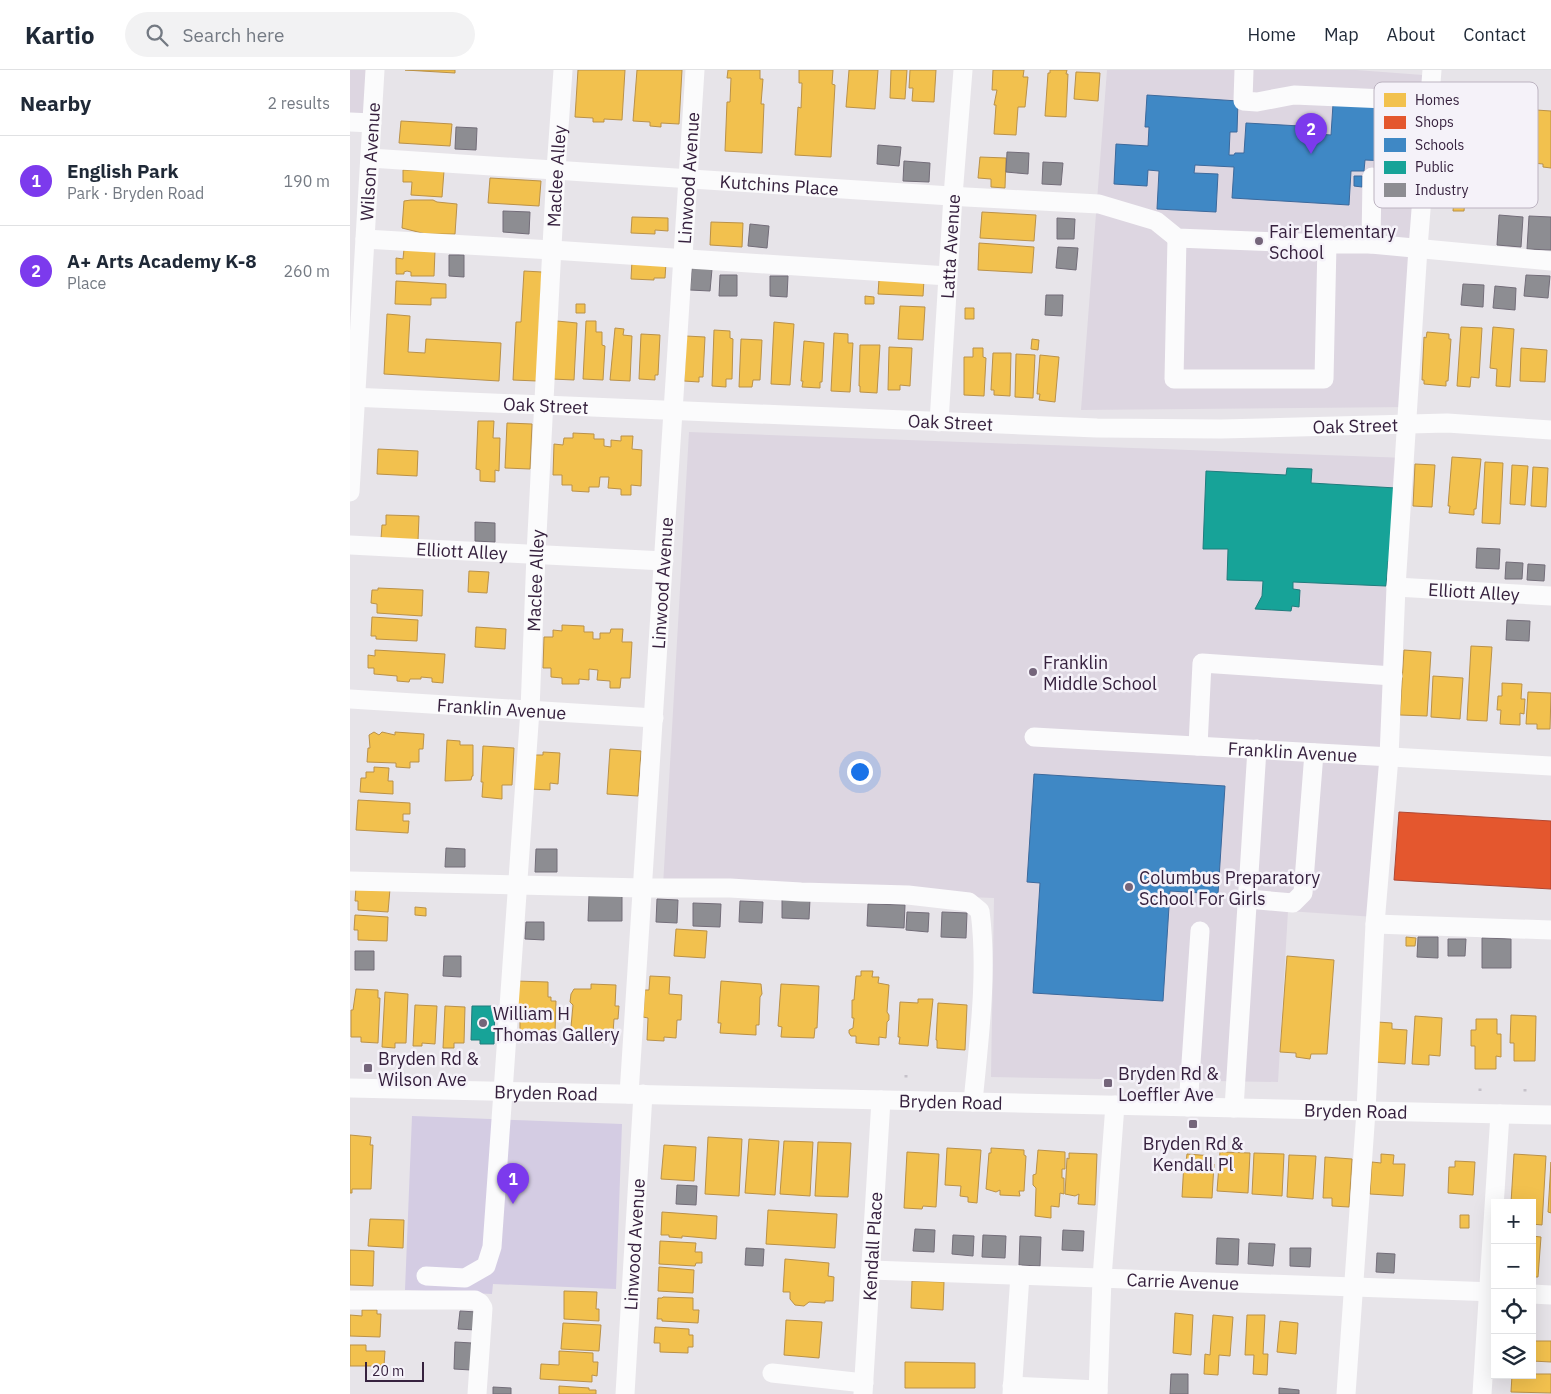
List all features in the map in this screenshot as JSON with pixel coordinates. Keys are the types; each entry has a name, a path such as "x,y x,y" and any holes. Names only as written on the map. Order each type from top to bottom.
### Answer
{"street":[{"name":"Wilson Avenue","path":"350,492 360,247 370,158 376,70"},
{"name":"Maclee Alley","path":"426,1276 465,1278 486,1266 492,1247 530,710 536,554 563,70"},
{"name":"Linwood Avenue","path":"625,1394 643,888 695,70"},
{"name":"Latta Avenue","path":"940,422 962,70"},
{"path":"1244,70 1243,101 1257,102 1294,95 1374,99"},
{"path":"350,122 372,123"},
{"name":"Kutchins Place","path":"370,158 1099,204 1156,221 1177,238"},
{"path":"1371,244 1372,177"},
{"path":"1346,1394 1366,1111 1375,924 1389,757 1396,587 1422,208"},
{"path":"1327,244 1324,379 1174,379 1177,238 1371,244 1551,261"},
{"path":"360,247 552,250 948,276"},
{"name":"Oak Street","path":"353,397 1097,428 1221,429 1447,423 1551,430"},
{"name":"Elliott Alley","path":"350,545 664,561"},
{"name":"Elliott Alley","path":"1396,587 1551,596"},
{"path":"1198,746 1202,663 1393,676"},
{"name":"Franklin Avenue","path":"350,699 654,718"},
{"name":"Franklin Avenue","path":"1034,737 1551,766"},
{"path":"1234,1108 1257,749"},
{"path":"1248,899 1293,903 1304,893 1314,753"},
{"path":"350,881 518,886 730,888 908,895 969,902 980,911 984,940 982,1003 973,1102"},
{"path":"1375,924 1551,930"},
{"path":"1188,1107 1200,930"},
{"name":"Bryden Road","path":"350,1088 1551,1115"},
{"name":"Kendall Place","path":"863,1388 882,1100"},
{"path":"1020,1275 1012,1390 1098,1392 1102,1278 1115,1105"},
{"path":"1492,1289 1500,1114"},
{"name":"Carrie Avenue","path":"871,1270 1491,1292"},
{"path":"1536,1294 1551,1295"},
{"path":"350,1300 475,1300 480,1303 483,1308 477,1394"},
{"path":"1482,1394 1491,1302"},
{"path":"772,1373 863,1388"}],"path":[{"path":"906,1074 906,1080"}],"shaded area":[{"path":"350,70 377,70 374,125 350,124"},
{"name":"Fair Elementary School","path":"1107,70 1356,70 1436,76 1436,82 1374,82 1374,208 1427,208 1413,407 1081,410"},
{"name":"Franklin Middle School","path":"689,432 1407,458 1375,917 1288,911 1278,1082 991,1077 994,898 663,886"},
{"path":"412,1116 622,1124 616,1289 493,1284 492,1294 405,1290"}],"building: Homes":[{"path":"405,70 455,70 455,73"},
{"path":"578,70 625,70 622,120 604,119 604,122 593,122 593,118 575,117"},
{"path":"637,70 682,70 679,124 661,123 661,127 650,126 650,122 633,121"},
{"path":"728,70 760,70 760,79 763,79 761,104 764,104 762,153 725,151 727,102 730,102 731,78 727,78"},
{"path":"799,70 833,70 832,84 835,85 831,157 795,155 798,107 801,108 802,83 799,83"},
{"path":"849,70 878,70 875,109 846,107"},
{"path":"891,70 907,70 905,99 890,98"},
{"path":"910,70 936,70 934,102 912,101 913,88 909,88"},
{"path":"993,70 1024,70 1023,77 1028,77 1025,107 1018,107 1016,135 994,134 996,105 994,105 997,90 992,90"},
{"path":"1050,70 1067,70 1066,117 1045,116 1048,73 1050,73"},
{"path":"1076,72 1100,73 1098,101 1074,99"},
{"path":"1538,110 1551,111 1551,168 1543,167 1543,164 1538,164"},
{"path":"401,121 452,124 450,146 399,143"},
{"path":"980,157 1006,158 1005,188 991,187 991,179 978,178"},
{"path":"403,170 444,171 442,197 411,195 412,182 403,182"},
{"path":"490,178 541,181 539,206 488,203"},
{"path":"433,200 457,204 455,234 426,234 402,228 404,201"},
{"path":"1453,208 1464,208 1464,211 1453,211"},
{"path":"982,212 1036,215 1034,241 980,238"},
{"path":"632,217 668,218 668,231 655,230 655,234 631,233"},
{"path":"711,222 743,223 742,247 710,245"},
{"path":"979,243 1034,247 1032,273 978,270"},
{"path":"404,249 435,251 434,276 411,276 411,272 407,271 404,274 396,274 396,258 403,259"},
{"path":"632,261 666,263 665,278 654,278 654,280 631,279"},
{"path":"524,271 542,272 537,381 513,380 516,322 521,322"},
{"path":"879,279 924,280 923,296 878,294"},
{"path":"396,281 446,284 446,298 431,298 431,305 395,304"},
{"path":"865,296 874,297 874,304 865,304"},
{"path":"576,304 585,304 585,313 576,313"},
{"path":"900,306 925,307 923,340 898,339"},
{"path":"965,308 974,308 974,319 965,319"},
{"path":"387,314 410,316 408,352 425,353 426,339 501,343 499,381 384,374"},
{"path":"557,321 577,323 574,380 552,379"},
{"path":"586,321 596,321 596,332 602,332 602,345 605,346 603,380 583,379"},
{"path":"774,322 794,324 790,385 771,384"},
{"path":"1461,327 1482,328 1479,378 1471,377 1470,387 1457,386"},
{"path":"1493,327 1514,329 1510,387 1496,386 1497,369 1490,368"},
{"path":"615,328 624,329 623,335 632,336 630,381 610,380"},
{"path":"714,330 730,331 730,338 733,339 732,379 726,379 726,387 712,386"},
{"path":"1427,332 1449,334 1449,339 1451,339 1446,386 1424,384 1424,380 1422,380 1424,337 1426,338"},
{"path":"834,333 848,334 848,343 853,343 850,392 831,391"},
{"path":"641,334 660,335 658,375 655,375 655,380 639,379"},
{"path":"686,336 705,337 703,377 699,377 699,382 684,381"},
{"path":"741,339 762,340 760,380 753,380 752,387 739,387"},
{"path":"1032,339 1039,340 1038,350 1031,349"},
{"path":"804,341 824,343 820,388 802,387"},
{"path":"860,345 880,345 877,393 860,392"},
{"path":"889,347 912,348 910,386 900,385 900,390 888,390"},
{"path":"973,348 983,348 983,357 986,358 984,396 964,395 964,357 973,357"},
{"path":"1521,348 1547,350 1545,382 1520,381"},
{"path":"993,353 1011,353 1010,396 994,395 994,390 991,390"},
{"path":"1016,354 1035,355 1033,398 1015,397"},
{"path":"1040,355 1059,357 1055,402 1039,400 1040,394 1037,394"},
{"path":"478,421 494,421 493,438 500,438 499,471 495,470 495,482 480,481 480,470 476,469"},
{"path":"507,423 532,424 530,469 505,468"},
{"path":"573,433 594,434 594,439 604,439 604,446 611,447 611,440 621,441 621,436 633,436 632,449 642,450 641,486 631,485 631,495 621,495 621,489 608,488 609,477 600,477 599,487 589,487 589,492 572,491 572,485 562,485 562,475 553,475 554,444 563,445 564,438 573,438"},
{"path":"378,449 418,451 417,476 377,474"},
{"path":"1452,457 1481,459 1474,515 1449,513"},
{"path":"1485,462 1503,463 1500,524 1482,523"},
{"path":"1415,464 1435,465 1432,507 1413,506"},
{"path":"1512,465 1528,466 1525,505 1510,504"},
{"path":"1533,467 1548,468 1546,507 1531,506"},
{"path":"386,515 419,516 418,541 381,539 382,525 386,525"},
{"path":"469,571 489,572 487,593 468,592"},
{"path":"378,588 423,590 422,616 377,613 377,604 371,603 372,590 378,590"},
{"path":"372,617 418,620 417,641 376,639 376,636 371,636"},
{"path":"562,625 584,626 584,632 593,632 593,639 600,639 600,633 610,633 611,629 623,629 622,642 632,642 630,678 621,678 620,688 610,688 610,681 597,680 598,670 589,669 589,680 579,679 579,684 562,684 562,678 551,677 551,668 543,668 544,637 553,637 553,630 562,631"},
{"path":"476,627 506,629 505,649 475,647"},
{"path":"1471,646 1492,647 1487,721 1467,720"},
{"path":"375,650 445,654 443,683 432,682 432,678 421,677 421,679 410,679 409,682 397,681 397,676 374,674 374,668 368,668 368,655 375,656"},
{"path":"1404,650 1431,652 1427,716 1400,715"},
{"path":"1433,676 1463,678 1460,719 1431,717"},
{"path":"1502,683 1522,684 1521,699 1525,699 1524,714 1520,713 1520,725 1500,724 1501,710 1497,710 1498,696 1502,696"},
{"path":"1528,692 1551,693 1550,729 1537,729 1537,724 1526,724"},
{"path":"374,732 379,735 382,732 395,735 395,732 424,734 423,749 419,749 419,762 410,762 410,768 396,767 396,763 367,762 368,748 370,748 369,735"},
{"path":"447,740 460,741 460,745 473,745 473,776 471,780 445,781"},
{"path":"483,746 514,748 512,785 502,785 502,799 482,797"},
{"path":"610,749 641,751 638,796 607,794"},
{"path":"543,752 560,753 558,784 550,783 550,790 530,789 531,755 543,755"},
{"path":"374,767 389,768 388,781 393,781 393,794 360,792 361,778 366,778 366,772 374,772"},
{"path":"358,800 410,803 410,814 403,814 403,821 409,821 408,833 356,830"},
{"path":"356,887 390,889 388,912 358,910 358,901 355,901"},
{"path":"415,907 426,908 426,916 415,915"},
{"path":"355,915 388,917 387,941 358,940 358,930 354,930"},
{"path":"676,929 707,931 705,958 674,956"},
{"path":"1406,937 1416,938 1415,946 1406,946"},
{"path":"1287,956 1334,960 1327,1054 1311,1054 1310,1059 1296,1057 1296,1053 1280,1052"},
{"path":"861,971 873,971 872,977 879,977 878,983 889,985 887,1012 889,1020 887,1022 886,1038 879,1037 879,1045 856,1043 856,1036 851,1036 849,1033 849,1030 853,1028 852,1000 854,1000 856,976 861,976"},
{"path":"650,976 670,977 669,994 682,995 681,1020 677,1020 676,1038 664,1037 664,1041 647,1040 648,1018 643,1017 645,990 649,990"},
{"path":"516,981 548,982 548,997 551,997 551,1001 556,1001 555,1033 535,1032 534,1038 529,1042 524,1042 520,1038 520,1014 514,1014"},
{"path":"721,981 761,984 759,1025 756,1025 756,1035 720,1033 721,1023 718,1023"},
{"path":"591,984 616,985 615,1006 619,1006 618,1019 614,1019 613,1033 605,1032 605,1042 579,1041 580,1031 574,1031 571,1027 573,1005 570,1002 571,994 574,989 591,989"},
{"path":"781,984 819,986 817,1028 815,1028 814,1038 781,1037 782,1027 778,1026"},
{"path":"356,989 378,990 378,998 380,998 378,1043 361,1042 361,1037 351,1037 351,1010 353,1010"},
{"path":"385,992 408,994 406,1043 395,1043 395,1048 382,1047"},
{"path":"918,999 933,999 928,1046 899,1044 900,1002 918,1003"},
{"path":"938,1003 967,1005 965,1050 937,1048"},
{"path":"415,1005 437,1006 435,1044 422,1043 422,1046 413,1046"},
{"path":"445,1006 465,1007 464,1043 454,1043 454,1048 443,1048"},
{"path":"1511,1015 1536,1016 1535,1061 1514,1061 1514,1043 1510,1043"},
{"path":"1415,1016 1442,1018 1440,1056 1429,1055 1429,1065 1412,1064"},
{"path":"1476,1019 1497,1019 1497,1034 1501,1034 1501,1057 1496,1056 1496,1069 1475,1069 1475,1046 1471,1046 1471,1030 1476,1030"},
{"path":"1377,1022 1392,1023 1392,1029 1407,1030 1405,1064 1375,1062"},
{"path":"350,1135 371,1137 370,1145 373,1145 371,1189 352,1189 352,1193 350,1193"},
{"path":"708,1137 742,1139 739,1196 705,1194"},
{"path":"749,1139 779,1141 775,1195 745,1193"},
{"path":"784,1141 813,1142 810,1196 780,1194"},
{"path":"818,1142 851,1143 848,1197 815,1196"},
{"path":"664,1145 696,1147 694,1181 661,1179"},
{"path":"947,1148 981,1150 977,1203 968,1202 968,1197 960,1196 961,1186 945,1185"},
{"path":"991,1148 1024,1150 1024,1155 1026,1156 1024,1191 1019,1191 1020,1196 1000,1195 1000,1190 996,1192 986,1189"},
{"path":"1038,1150 1065,1152 1065,1169 1062,1169 1064,1194 1060,1193 1059,1207 1051,1206 1051,1218 1035,1216 1036,1188 1033,1185 1033,1175 1036,1174"},
{"path":"907,1152 939,1154 936,1207 923,1206 922,1209 904,1208"},
{"path":"1220,1152 1250,1153 1248,1193 1217,1191"},
{"path":"1069,1153 1097,1154 1095,1205 1078,1204 1079,1194 1075,1196 1065,1194 1067,1158 1069,1159"},
{"path":"1254,1153 1284,1154 1282,1196 1252,1194"},
{"path":"1187,1154 1213,1156 1212,1198 1182,1197 1184,1162 1186,1162"},
{"path":"1381,1154 1394,1155 1393,1164 1405,1164 1403,1196 1370,1194 1372,1162 1381,1163"},
{"path":"1514,1154 1546,1156 1542,1225 1536,1224 1536,1199 1511,1199"},
{"path":"1289,1155 1316,1156 1313,1199 1287,1197"},
{"path":"1325,1157 1352,1159 1349,1207 1332,1206 1332,1198 1323,1198"},
{"path":"1455,1161 1475,1162 1473,1195 1448,1193 1449,1167 1455,1167"},
{"path":"1551,1162 1551,1213 1548,1212"},
{"path":"768,1210 837,1214 835,1248 766,1244"},
{"path":"662,1212 717,1216 716,1239 661,1235"},
{"path":"1460,1215 1469,1215 1469,1228 1460,1228"},
{"path":"370,1219 404,1220 403,1248 368,1246"},
{"path":"1536,1236 1541,1237 1538,1277 1536,1277"},
{"path":"660,1241 696,1243 695,1252 702,1252 702,1263 696,1263 695,1266 659,1264"},
{"path":"350,1250 374,1251 373,1286 350,1285"},
{"path":"785,1259 829,1263 828,1276 834,1277 833,1301 825,1301 825,1303 809,1302 804,1306 795,1305 790,1299 790,1292 783,1292"},
{"path":"659,1267 694,1270 693,1293 658,1291"},
{"path":"912,1281 944,1282 943,1310 911,1308"},
{"path":"564,1291 597,1292 596,1309 599,1309 599,1321 564,1319"},
{"path":"658,1298 693,1298 693,1310 699,1310 698,1323 662,1321 662,1319 657,1319"},
{"path":"362,1310 377,1310 377,1314 381,1314 380,1337 350,1336 350,1315 362,1316"},
{"path":"1175,1313 1193,1315 1191,1355 1173,1353"},
{"path":"1213,1315 1233,1317 1230,1356 1219,1355 1218,1375 1204,1374 1205,1354 1210,1355"},
{"path":"1247,1315 1265,1315 1263,1354 1268,1354 1267,1375 1253,1374 1254,1355 1245,1355"},
{"path":"786,1320 822,1322 819,1358 784,1355"},
{"path":"1280,1321 1298,1323 1296,1354 1277,1352"},
{"path":"563,1323 601,1325 599,1351 561,1349"},
{"path":"655,1327 689,1329 689,1335 693,1335 693,1347 688,1347 688,1353 660,1352 660,1343 654,1343"},
{"path":"1536,1341 1551,1341 1551,1362 1536,1361"},
{"path":"350,1345 366,1345 366,1351 385,1351 384,1366 350,1366"},
{"path":"559,1351 593,1353 593,1362 598,1362 597,1376 592,1375 592,1382 540,1379 541,1364 559,1365"},
{"path":"905,1362 975,1363 975,1388 905,1388"},
{"path":"1536,1374 1551,1374 1551,1393 1511,1392 1512,1379 1536,1379"},
{"path":"559,1386 589,1388 589,1390 596,1390 596,1394 559,1394"}],"building: Shops":[{"path":"1399,812 1551,821 1551,889 1394,880"}],"building: Schools":[{"path":"1147,95 1238,101 1237,132 1230,132 1229,155 1234,155 1235,153 1244,153 1246,123 1318,127 1317,134 1331,135 1333,104 1374,106 1374,160 1365,160 1364,171 1351,171 1349,205 1232,198 1234,167 1195,165 1194,173 1218,174 1216,212 1157,209 1159,171 1148,170 1147,186 1114,184 1116,144 1148,146 1149,127 1145,127"},
{"path":"1354,176 1362,176 1362,187 1354,186"},
{"name":"Columbus Preparatory School For Girls","path":"1034,774 1225,786 1218,894 1170,891 1163,1001 1033,993 1040,883 1027,882"}],"building: Public":[{"path":"1287,468 1312,469 1311,483 1396,488 1392,561 1388,561 1386,586 1293,582 1293,589 1300,590 1299,607 1292,606 1291,611 1255,609 1262,596 1263,581 1227,580 1228,549 1203,549 1206,471 1286,475"},
{"name":"William H Thomas Gallery","path":"472,1006 495,1006 494,1044 480,1044 480,1040 471,1040"}],"building: Industry":[{"path":"456,127 477,128 476,150 455,149"},
{"path":"878,145 901,147 899,166 877,164"},
{"path":"1007,152 1029,153 1028,174 1006,172"},
{"path":"904,161 930,163 929,182 903,181"},
{"path":"1043,162 1063,163 1061,185 1042,184"},
{"path":"503,211 530,212 529,234 503,232"},
{"path":"1499,215 1523,217 1521,247 1497,245"},
{"path":"1529,216 1551,217 1551,250 1527,249"},
{"path":"1057,218 1075,219 1074,239 1057,239"},
{"path":"750,224 769,226 767,248 748,246"},
{"path":"1058,247 1078,248 1076,270 1056,268"},
{"path":"449,255 464,255 464,277 449,276"},
{"path":"692,268 712,269 710,291 690,290"},
{"path":"720,275 737,275 737,296 719,296"},
{"path":"1526,275 1550,276 1548,298 1524,296"},
{"path":"770,276 788,276 787,297 770,296"},
{"path":"1463,284 1484,285 1483,307 1461,305"},
{"path":"1495,286 1516,288 1515,310 1493,308"},
{"path":"1046,295 1063,295 1062,316 1045,315"},
{"path":"475,522 495,523 495,542 475,541"},
{"path":"1477,548 1500,549 1499,569 1476,568"},
{"path":"1506,562 1523,563 1522,579 1505,579"},
{"path":"1528,564 1545,565 1544,581 1527,580"},
{"path":"1507,620 1530,621 1529,641 1506,640"},
{"path":"446,848 465,849 465,867 445,867"},
{"path":"536,849 557,849 557,872 535,872"},
{"path":"589,895 622,896 622,921 588,921"},
{"path":"782,898 810,899 809,919 782,918"},
{"path":"657,899 678,900 677,923 656,922"},
{"path":"740,901 763,902 762,923 739,922"},
{"path":"693,903 721,904 720,927 693,926"},
{"path":"868,904 905,905 904,928 867,926"},
{"path":"907,912 929,913 928,932 906,930"},
{"path":"942,912 967,913 966,938 941,937"},
{"path":"526,922 544,922 544,940 525,939"},
{"path":"1418,937 1438,937 1438,958 1417,957"},
{"path":"1482,938 1511,939 1511,968 1482,968"},
{"path":"1448,939 1466,939 1465,956 1448,956"},
{"path":"355,951 374,951 374,970 355,970"},
{"path":"444,956 461,956 461,977 443,976"},
{"path":"677,1185 697,1186 696,1205 676,1204"},
{"path":"915,1229 935,1230 934,1252 913,1251"},
{"path":"1063,1230 1084,1231 1083,1251 1062,1250"},
{"path":"953,1235 974,1236 973,1256 952,1254"},
{"path":"983,1235 1006,1236 1005,1258 982,1257"},
{"path":"1020,1236 1041,1237 1040,1266 1019,1265"},
{"path":"1217,1238 1239,1239 1238,1265 1216,1264"},
{"path":"1249,1243 1275,1244 1273,1266 1248,1264"},
{"path":"746,1248 764,1249 763,1266 745,1265"},
{"path":"1290,1248 1311,1248 1310,1267 1290,1266"},
{"path":"1377,1253 1395,1254 1394,1273 1376,1272"},
{"path":"460,1311 477,1312 476,1330 458,1329"},
{"path":"455,1342 472,1343 471,1370 454,1369"},
{"path":"1171,1374 1188,1374 1188,1394 1170,1394"},
{"path":"493,1387 511,1388 511,1394 493,1394"},
{"path":"1279,1388 1299,1390 1299,1394 1279,1394"}],"place":[{"name":"A+ Arts Academy K-8","path":"1311,154"},
{"name":"Fair Elementary School","path":"1259,241"},
{"name":"Franklin Middle School","path":"1033,672"},
{"name":"Columbus Preparatory School For Girls","path":"1129,887"},
{"name":"William H Thomas Gallery","path":"483,1023"},
{"name":"Bryden Rd & Wilson Ave","path":"368,1068"},
{"name":"Bryden Rd & Loeffler Ave","path":"1108,1083"},
{"name":"Bryden Rd & Kendall Pl","path":"1193,1124"},
{"name":"English Park","path":"513,1204"}]}
